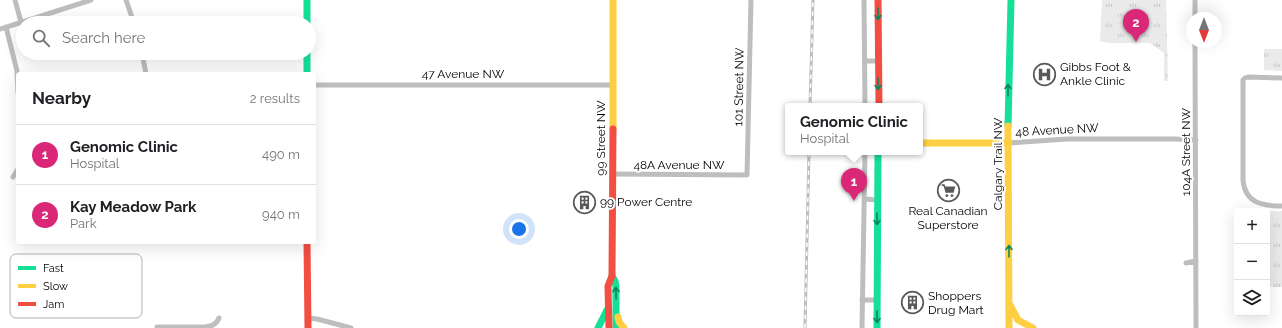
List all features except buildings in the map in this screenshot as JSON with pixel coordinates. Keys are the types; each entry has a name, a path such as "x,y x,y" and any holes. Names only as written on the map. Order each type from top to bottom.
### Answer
{"main road":[{"path":"307,0 307,16"},
{"name":"99 Street NW","path":"608,328 608,286 612,276 613,0"},
{"path":"878,0 878,103"},
{"name":"Calgary Trail NW","path":"1009,328 1009,69 1011,0"},
{"path":"307,60 307,72"},
{"name":"48 Avenue NW","path":"923,143 1009,144"},
{"path":"877,328 878,155"},
{"path":"307,244 308,328"},
{"name":"99 Street NW","path":"612,276 616,287 616,328"},
{"path":"1009,304 1018,320 1033,328"},
{"path":"598,328 608,308"},
{"path":"617,311 619,322 624,328"}],"street":[{"path":"15,0 19,16"},
{"path":"40,16 91,0"},
{"path":"126,0 132,16"},
{"name":"101 Street NW","path":"747,175 751,0"},
{"path":"864,0 865,103"},
{"path":"1195,0 1195,12"},
{"path":"0,29 16,24"},
{"path":"6,27 17,72"},
{"name":"104A Street NW","path":"1196,48 1196,328"},
{"path":"143,60 146,72"},
{"path":"865,61 878,61"},
{"path":"1282,78 1245,78 1243,82 1244,188 1247,194 1260,204 1282,206"},
{"name":"47 Avenue NW","path":"316,85 612,85"},
{"name":"48 Avenue NW","path":"1009,144 1067,139 1196,140"},
{"path":"862,328 865,155"},
{"path":"13,177 16,172"},
{"name":"48A Avenue NW","path":"612,174 747,175"},
{"path":"865,200 877,200"},
{"path":"1186,263 1196,261"},
{"path":"862,300 876,300"},
{"path":"157,327 180,328 213,326 219,318"},
{"path":"308,318 351,328"}],"green space":[{"path":"1102,0 1166,0 1168,81 1164,81 1164,53 1150,43 1108,43 1100,41"},
{"path":"1264,49 1282,49 1282,71 1264,70"},
{"path":"1270,211 1282,211 1282,287 1270,287"}],"railway":[{"path":"810,103 813,0"},
{"path":"805,328 809,155"}],"traffic: fast":[{"path":"307,0 307,16"},
{"path":"1008,126 1011,0"},
{"path":"307,60 307,72"},
{"path":"877,328 878,155"},
{"path":"612,276 616,287 616,328"},
{"path":"598,328 607,310"}],"traffic: slow":[{"path":"613,0 613,129"},
{"path":"1008,126 1009,328"},
{"path":"923,143 1009,143"},
{"path":"1010,305 1018,320 1033,328"},
{"path":"618,317 619,322 624,328"}],"traffic: jam":[{"path":"878,0 879,103"},
{"path":"609,328 608,286 612,276 613,129"},
{"path":"307,244 308,328"}],"place":[{"name":"Kay Meadow Park","path":"1136,42"},
{"name":"Gibbs Foot & Ankle Clinic","path":"1044,74"},
{"name":"Real Canadian Superstore","path":"948,190"},
{"name":"Genomic Clinic","path":"854,201"},
{"name":"99 Power Centre","path":"585,202"},
{"name":"Shoppers Drug Mart","path":"913,303"}]}
